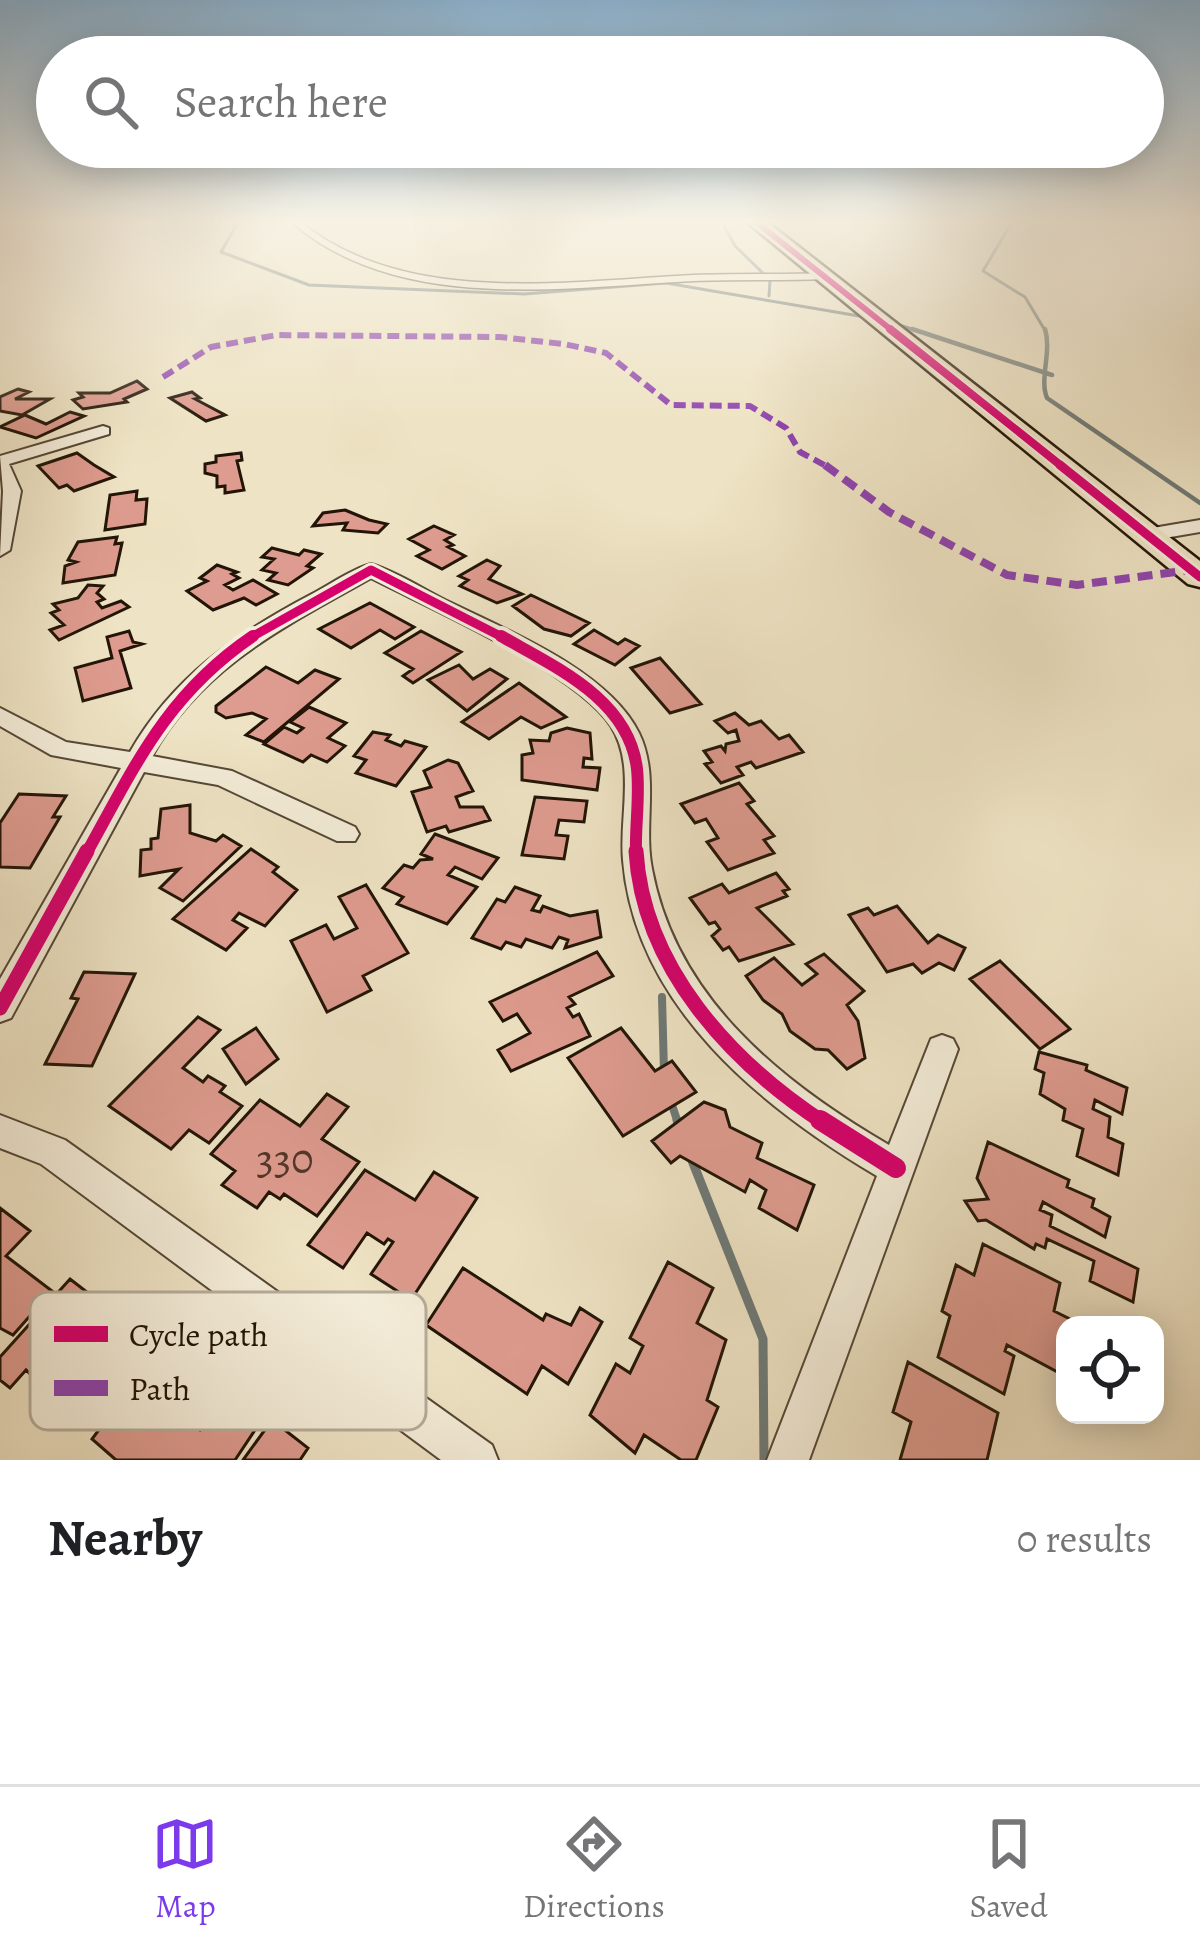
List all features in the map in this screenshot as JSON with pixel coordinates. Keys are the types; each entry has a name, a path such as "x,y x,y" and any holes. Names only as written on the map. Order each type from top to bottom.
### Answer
{"highway":[{"path":"842,290 1173,531 1200,577"},
{"path":"860,290 1200,553"}],"street":[{"path":"0,550 12,491 0,462 103,431"},
{"path":"0,1009 171,704 206,668 371,570 570,678 608,706 637,756 637,868 660,944 682,983 735,1050 790,1102 896,1168"},
{"path":"0,716 60,749 223,777 346,835"},
{"path":"788,1460 941,1048"},
{"path":"0,1131 53,1152 246,1292"},
{"path":"426,1422 478,1460"}],"building":[{"path":"137,381 147,389 124,399 127,402 83,409 73,400 83,397 79,393 110,393"},
{"path":"18,389 29,392 15,399 50,399 22,415 0,411 0,397"},
{"path":"192,392 200,398 195,399 225,415 206,421 170,398"},
{"path":"70,412 84,416 36,438 0,427 25,415 46,424"},
{"path":"77,453 114,477 74,491 67,485 59,488 38,466"},
{"path":"241,453 242,460 237,461 244,490 225,493 225,486 217,487 217,476 205,473 205,464 216,462 216,456"},
{"path":"137,491 136,500 147,499 145,524 105,530 110,495"},
{"path":"345,510 387,524 378,533 343,530 347,523 313,526 323,513"},
{"path":"434,526 454,535 445,540 453,545 448,547 465,556 442,569 417,556 429,550 409,539"},
{"path":"117,537 115,544 122,543 115,575 63,583 65,566 76,562 68,560 78,542"},
{"path":"272,548 299,555 304,550 321,554 307,566 313,568 288,585 268,580 276,573 262,570 274,559 262,557"},
{"path":"487,560 500,566 489,579 522,594 497,603 460,586 468,580 459,576"},
{"path":"217,565 237,572 232,574 239,578 225,585 233,590 253,580 277,594 256,605 244,598 213,610 187,591 207,581 200,578"},
{"path":"88,585 103,586 97,593 104,599 97,602 102,608 121,601 129,607 59,640 50,630 64,625 51,613 59,610 53,604 78,598"},
{"path":"531,595 589,623 571,636 544,629 513,606"},
{"path":"370,603 414,627 395,639 380,630 351,648 319,629"},
{"path":"594,630 618,644 625,639 639,646 615,665 574,644"},
{"path":"129,631 133,642 142,644 120,651 131,688 83,701 75,668 112,658 107,637"},
{"path":"421,631 461,652 413,683 403,676 413,669 385,653"},
{"path":"660,658 701,704 670,713 631,668"},
{"path":"459,665 473,679 490,669 507,679 467,711 428,680"},
{"path":"266,667 298,683 315,670 339,679 264,742 246,735 266,719 252,713 226,718 216,712 216,706"},
{"path":"519,683 566,717 541,728 521,717 489,739 462,722"},
{"path":"309,707 346,723 328,738 345,746 327,762 311,755 303,762 264,744 284,727 297,733 303,728 290,722"},
{"path":"735,713 749,725 761,721 779,739 789,735 803,752 756,768 751,762 737,767 743,775 721,783 705,764 712,762 704,751 721,746 725,751 726,744 739,741 736,730 728,733 715,721"},
{"path":"567,728 590,733 592,759 584,758 583,767 600,768 597,790 522,780 522,755 533,753 530,740 549,741 551,733"},
{"path":"373,732 390,735 386,740 401,746 405,741 426,747 396,786 356,773 366,760 354,756"},
{"path":"448,760 458,763 473,791 456,797 460,807 483,807 490,820 449,832 446,826 427,832 412,792 431,787 424,771"},
{"path":"739,783 754,801 747,804 774,836 764,840 774,853 728,870 707,842 718,838 706,819 695,823 681,804"},
{"path":"19,794 66,796 53,817 60,817 30,868 0,867 0,823"},
{"path":"535,797 587,801 584,822 559,820 556,835 568,836 564,859 522,855"},
{"path":"190,805 190,833 216,841 223,835 241,846 183,901 160,888 179,869 140,876 141,850 151,849 151,839 158,838 161,809"},
{"path":"435,834 498,858 482,879 455,867 448,875 477,887 447,924 397,904 403,897 383,888 404,865 413,868 420,860 433,859 421,854"},
{"path":"251,849 278,867 273,872 297,890 265,926 239,913 233,920 247,928 226,950 173,919"},
{"path":"776,873 789,889 783,891 787,896 757,908 793,944 739,961 712,936 720,929 715,922 709,924 690,898 722,884 729,893"},
{"path":"366,885 408,953 363,976 371,990 327,1012 291,941 326,925 334,939 357,928 339,897"},
{"path":"515,887 540,896 532,910 540,912 543,906 570,916 597,911 601,937 565,948 568,940 559,937 552,948 526,939 521,947 506,942 501,949 472,938 497,899 505,902"},
{"path":"897,906 928,943 938,935 965,948 954,970 939,963 922,973 913,964 887,972 849,915 868,908 874,915"},
{"path":"597,952 613,976 569,997 575,1004 567,1008 573,1017 579,1014 590,1036 511,1071 498,1050 530,1033 517,1014 503,1021 490,1002"},
{"path":"824,954 864,991 847,1005 858,1021 865,1058 847,1069 828,1050 815,1049 790,1031 782,1014 763,1000 746,976 774,958 802,985 817,974 806,964"},
{"path":"1000,961 1070,1029 1040,1049 970,979"},
{"path":"84,972 135,974 92,1066 45,1064 78,999 71,998"},
{"path":"198,1017 220,1030 183,1068 203,1082 208,1076 225,1086 220,1092 242,1106 209,1143 189,1130 171,1149 109,1106"},
{"path":"256,1028 278,1059 246,1084 223,1049"},
{"path":"621,1028 655,1071 672,1061 696,1092 623,1136 568,1058"},
{"path":"1039,1052 1087,1065 1086,1070 1127,1088 1122,1114 1095,1100 1093,1109 1110,1117 1108,1137 1123,1144 1118,1175 1077,1156 1083,1129 1063,1120 1065,1109 1040,1094 1044,1073 1035,1069"},
{"path":"327,1094 348,1107 322,1139 359,1162 317,1216 284,1194 280,1199 269,1192 257,1208 222,1185 235,1171 211,1154 260,1100 300,1126"},
{"path":"704,1102 725,1110 730,1127 762,1143 757,1158 814,1185 797,1230 759,1208 766,1190 750,1180 745,1192 680,1156 671,1163 652,1141"},
{"path":"988,1142 1069,1180 1067,1187 1094,1199 1092,1207 1110,1217 1105,1237 1043,1202 1040,1210 1052,1215 1050,1226 1138,1269 1133,1302 1090,1281 1094,1261 1047,1239 1045,1248 1036,1244 1034,1249 986,1220 978,1221 965,1201 988,1199 977,1178"},
{"path":"365,1170 415,1200 434,1172 477,1198 416,1292 399,1292 371,1274 393,1242 388,1239 384,1244 367,1233 343,1268 308,1245"},
{"path":"0,1208 30,1231 6,1256 52,1291 30,1292 30,1316 13,1335 0,1328"},
{"path":"983,1244 1060,1283 1054,1311 1064,1316 1056,1316 1056,1371 1007,1345 1005,1351 1014,1356 1004,1394 938,1357 950,1316 942,1311 956,1265 974,1275"},
{"path":"668,1262 713,1288 697,1323 726,1340 707,1400 718,1407 696,1460 681,1460 644,1435 635,1453 590,1415 616,1364 630,1373 643,1346 630,1338"},
{"path":"463,1268 543,1320 546,1314 571,1325 580,1308 602,1322 568,1384 542,1366 527,1394 426,1325"},
{"path":"70,1279 87,1292 58,1292"},
{"path":"30,1324 30,1374 26,1370 10,1388 0,1380 0,1357"},
{"path":"908,1362 998,1413 987,1460 900,1460 911,1422 893,1412"},
{"path":"99,1430 255,1430 235,1460 116,1460 92,1439"},
{"path":"265,1430 285,1430 308,1448 300,1460 243,1460"}],"waterway":[{"path":"432,290 524,294 574,290"},
{"path":"708,290 865,317"},
{"path":"769,290 769,296"},
{"path":"1014,290 1025,297 1045,331"},
{"path":"890,322 921,332"},
{"path":"912,329 1045,373"},
{"path":"1045,331 1045,373"},
{"path":"1045,373 1052,375"},
{"path":"1045,373 1047,398 1200,503"},
{"path":"662,997 664,1072"},
{"path":"671,1102 680,1129"},
{"path":"691,1158 763,1339 764,1460"}],"marked path":[{"path":"163,377 211,347 277,335 500,337 564,344 606,353 671,405 750,406 786,428 800,452 850,479 889,512 1007,575 1077,585 1191,570"}],"cycle path":[{"path":"841,290 1200,577"},
{"path":"0,1008 158,724 178,698 254,635 371,570 537,657 616,715 634,750 637,865 648,916 668,963 696,1006 768,1082 896,1168"}]}
